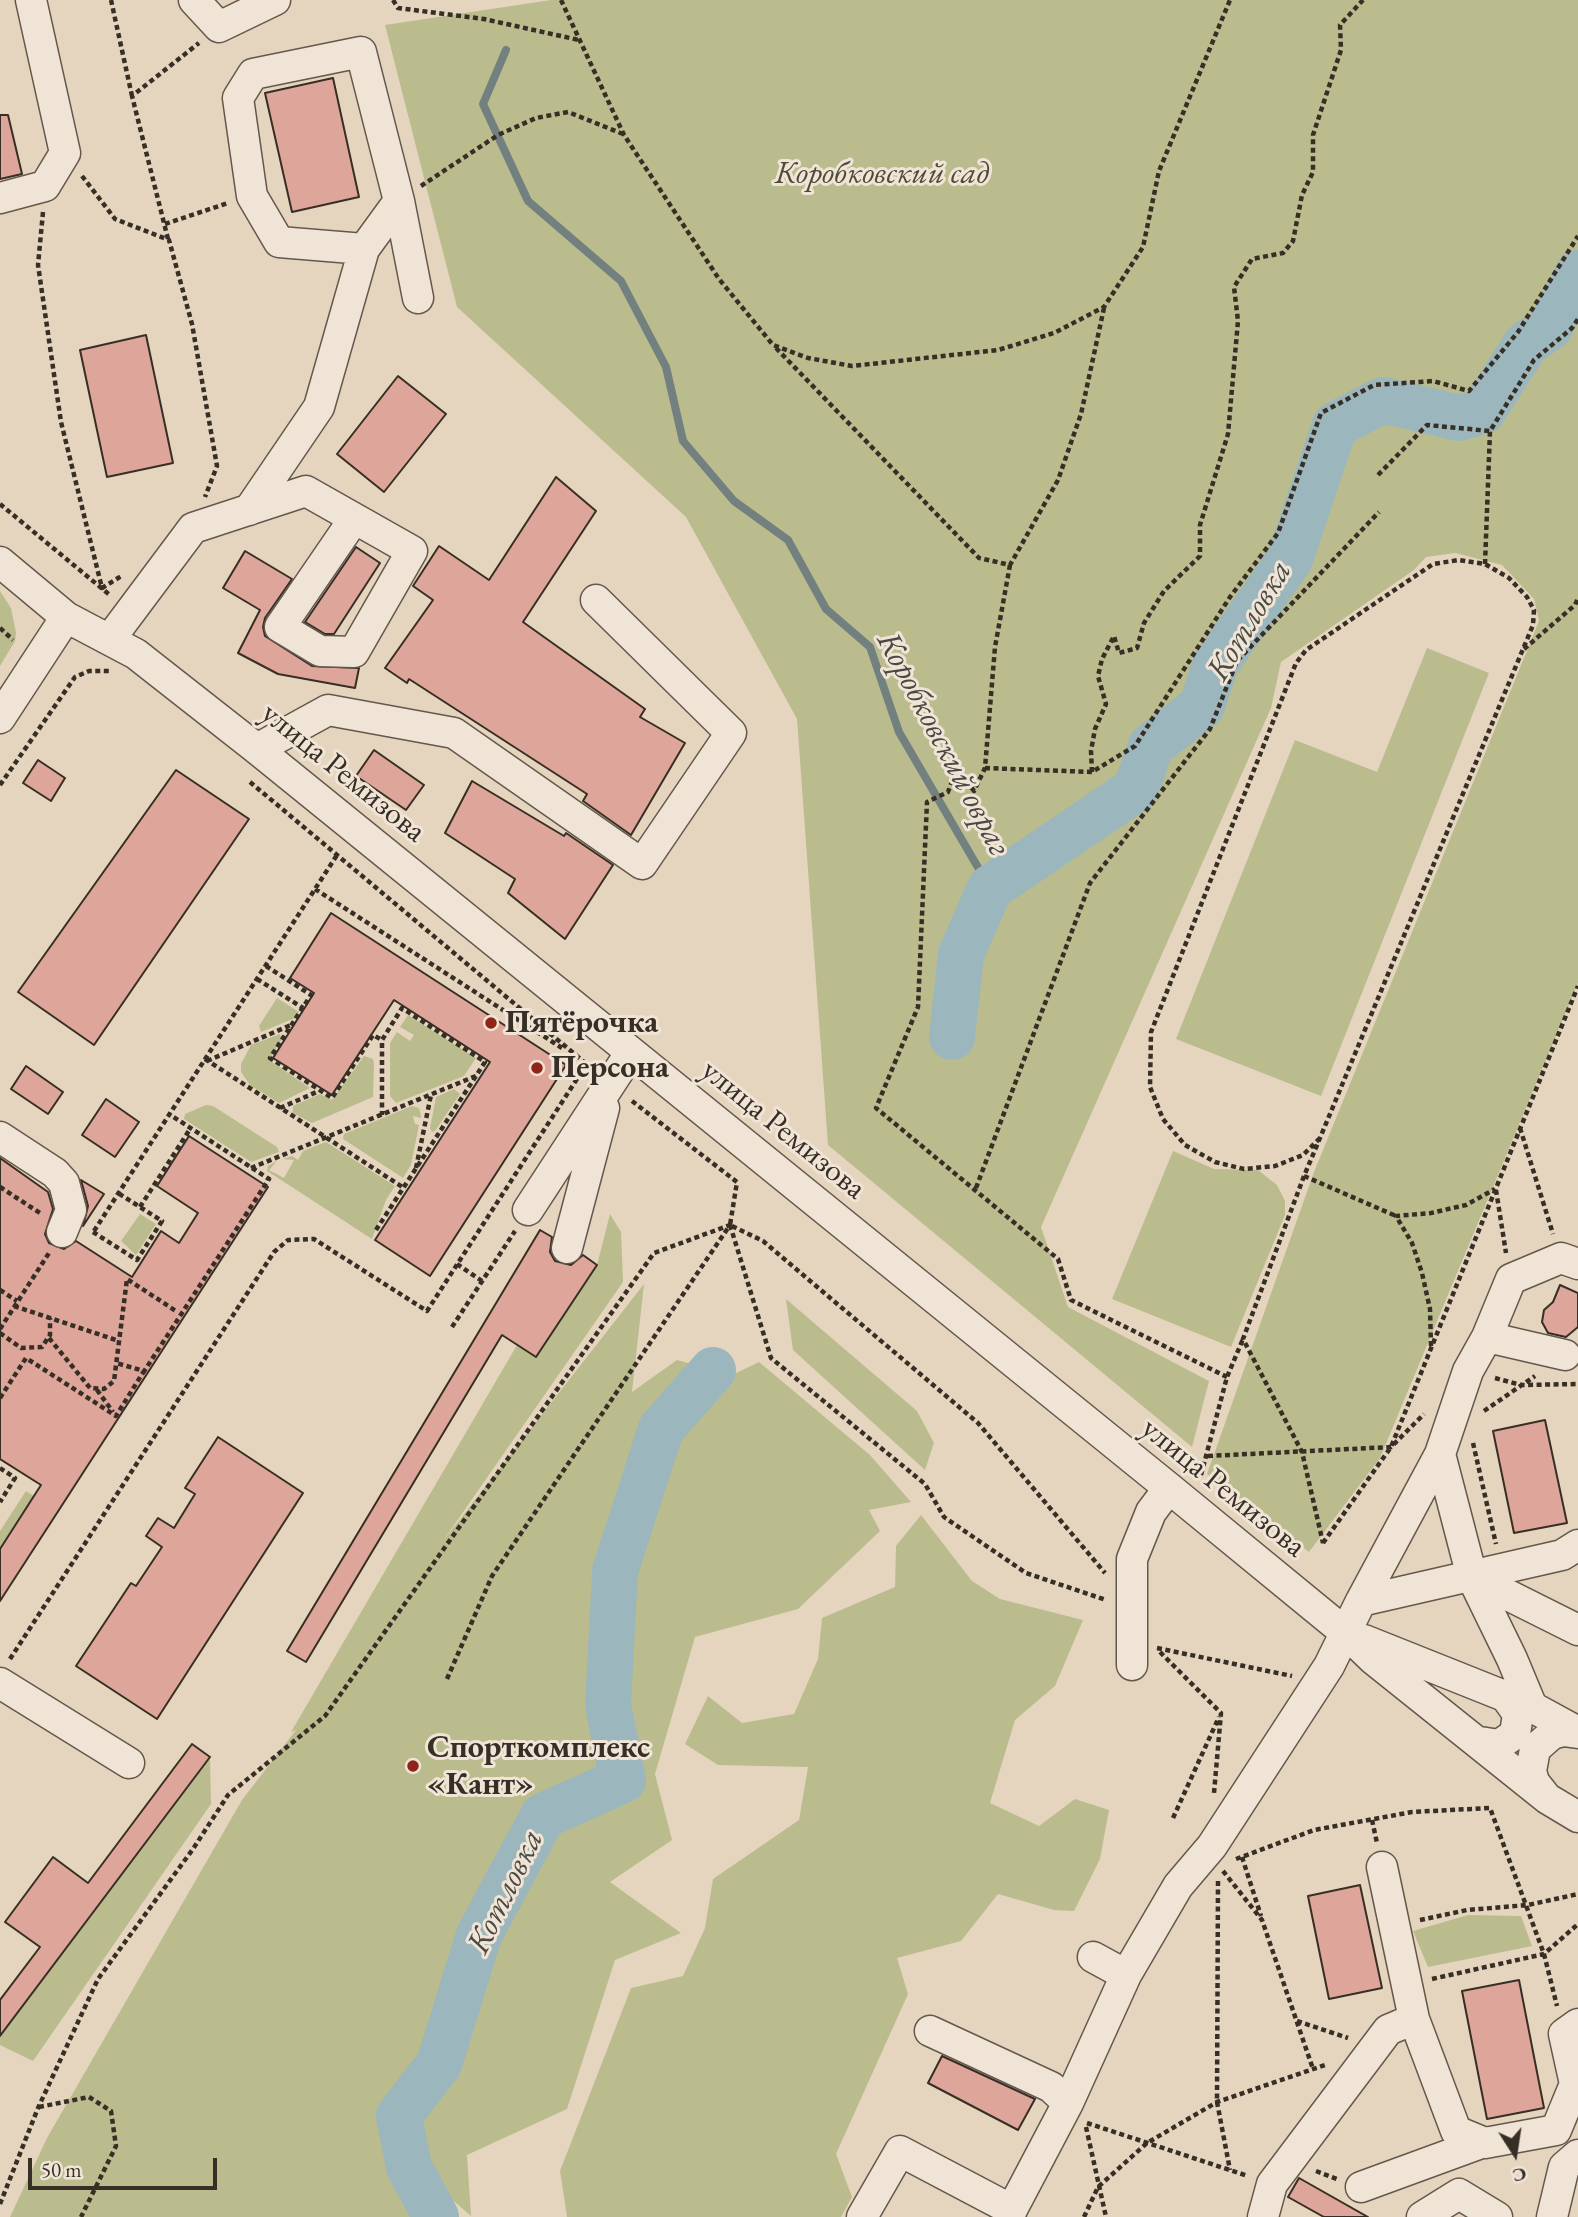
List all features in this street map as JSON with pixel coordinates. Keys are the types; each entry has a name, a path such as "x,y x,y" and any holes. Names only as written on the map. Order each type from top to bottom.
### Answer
{"street":[{"path":"0,198 45,186 65,153 31,0"},
{"path":"194,0 219,27 275,0"},
{"path":"364,250 279,242 252,195 238,97 253,74 360,52 399,201 418,298"},
{"path":"249,509 319,407 364,250 399,201"},
{"path":"110,639 193,528 306,491 412,551 354,652 320,651 280,627 354,519"},
{"name":"улица Ремизова","path":"0,562 66,617 136,654 257,749 1169,1488 1347,1634 1373,1659 1548,1799 1578,1817"},
{"path":"257,749 328,710 454,733 642,864 731,733 596,600"},
{"path":"0,718 66,617"},
{"path":"528,1210 631,1052"},
{"path":"567,1248 610,1084"},
{"path":"0,1137 55,1173 64,1184 71,1210 62,1232"},
{"path":"862,2217 900,2151 1010,2213 1068,2103 1126,1975 1178,1886 1215,1855 1347,1634 1361,1601 1453,1442 1468,1371 1487,1337 1511,1279 1569,1261"},
{"path":"1487,1337 1565,1355"},
{"path":"1453,1442 1472,1577 1512,1659 1519,1702 1515,1734 1499,1745 1480,1742"},
{"path":"1144,1656 1130,1608 1132,1559 1151,1512 1169,1488"},
{"path":"1361,1601 1562,1555 1578,1545"},
{"path":"1472,1577 1578,1630"},
{"name":"улица Ремизова","path":"1347,1634 1519,1702 1578,1732"},
{"path":"4,1673 129,1763"},
{"path":"1548,1799 1534,1782 1531,1771 1535,1749 1552,1734 1563,1731 1578,1732"},
{"path":"1382,1867 1414,2019 1456,2131 1484,2142"},
{"path":"1093,1958 1126,1975"},
{"path":"1263,2217 1281,2173 1375,2047 1388,2030 1414,2019"},
{"path":"1361,2187 1484,2142 1556,2130 1575,2084 1571,2029"},
{"path":"930,2031 1051,2087 1068,2103"},
{"path":"1552,2217 1564,2166 1578,2155"},
{"path":"1422,2217 1459,2194 1497,2217"}],"path":[{"path":"111,0 132,96 192,324 217,466 193,528"},
{"path":"393,0 398,8 484,19 579,40"},
{"path":"561,0 624,135 719,279 774,345 979,558 1010,565"},
{"path":"1227,1377 1071,1300 1058,1259 976,1188 876,1108 918,1007 927,802 948,792 957,768 974,791 985,768 995,648 1010,565 1058,480 1081,414 1104,307 1143,247 1158,171 1230,0"},
{"path":"1092,772 1091,751 1095,729 1106,704 1098,676 1102,659 1114,636 1119,653 1137,648 1144,623 1164,591 1200,556 1200,526 1228,435 1238,321 1234,287 1252,259 1283,253 1293,241 1301,195 1313,173 1313,135 1341,50 1340,25 1363,0"},
{"path":"132,96 219,27"},
{"path":"399,201 498,135 536,118 568,112 624,135"},
{"path":"65,153 115,219 169,240"},
{"path":"45,186 38,265 61,422 102,588"},
{"path":"165,224 252,195"},
{"path":"985,768 1092,772 1135,746 1230,597 1278,533 1321,414 1374,385 1433,380 1469,391 1518,332 1578,236"},
{"path":"774,345 808,358 852,366 998,351 1054,333 1104,307"},
{"path":"1485,564 1490,431 1534,360 1578,319"},
{"path":"1378,475 1427,425 1490,431"},
{"path":"0,504 131,611"},
{"path":"976,1188 1090,883 1210,729 1237,661 1379,512"},
{"path":"1201,1475 1227,1377 1304,1175 1320,1138 1533,625 1534,610 1509,578 1485,564 1459,560 1433,564 1306,650 1296,663 1151,1032 1150,1087 1163,1119 1185,1145 1215,1162 1244,1169 1275,1166 1303,1155 1320,1138"},
{"path":"102,588 125,573"},
{"path":"1523,650 1575,605 1578,598"},
{"path":"0,628 13,640"},
{"path":"0,785 66,686"},
{"path":"244,777 610,1084 737,1182 730,1225 492,1576 447,1679"},
{"path":"118,1193 162,1221 137,1260 93,1232 118,1193 169,1114 206,1060 337,855"},
{"path":"315,889 587,1064"},
{"path":"266,966 311,995 270,1058 320,1091 332,1098 373,1035 382,1040"},
{"path":"257,979 303,1008"},
{"path":"1391,1447 1578,986"},
{"path":"376,1230 485,1062 402,1009 382,1040 382,1115"},
{"path":"206,1060 292,1024"},
{"path":"206,1060 404,1188"},
{"path":"4,1673 281,1245 297,1237 314,1239 427,1311 587,1064"},
{"path":"251,1168 477,1076"},
{"path":"280,1108 320,1091"},
{"path":"415,1171 432,1094"},
{"path":"143,1373 269,1179 169,1114"},
{"path":"1519,1128 1569,1261"},
{"path":"140,1207 190,1129"},
{"path":"1304,1175 1396,1216 1431,1213 1466,1205 1496,1189"},
{"path":"1496,1189 1511,1279"},
{"path":"452,1327 528,1210"},
{"path":"1396,1216 1412,1243 1422,1273 1430,1309 1431,1347"},
{"path":"730,1225 771,1358 925,1484 944,1517 1026,1573 1130,1608"},
{"path":"0,2204 38,2108 98,1979 228,1795 326,1716 654,1253 730,1225 763,1241 978,1423 1083,1544 1130,1608 1144,1656 1221,1713"},
{"path":"50,1318 49,1338 42,1347 24,1348 0,1331 62,1232"},
{"path":"457,1264 482,1281"},
{"path":"49,1338 90,1388 104,1389 114,1381 127,1279 176,1311"},
{"path":"0,1290 16,1304 119,1340"},
{"path":"1243,1339 1302,1452 1323,1543 1391,1447 1429,1409"},
{"path":"1502,1570 1453,1442 1521,1385 1565,1355"},
{"path":"0,1398 26,1358 116,1416"},
{"path":"116,1363 144,1371 116,1416"},
{"path":"1468,1371 1521,1385 1578,1384"},
{"path":"97,1390 116,1416"},
{"path":"1208,1456 1391,1447"},
{"path":"0,1468 15,1478 0,1502"},
{"path":"1144,1656 1304,1678"},
{"path":"1221,1713 1215,1855 1217,2102 1230,2170"},
{"path":"1173,1818 1221,1713"},
{"path":"1215,1855 1242,1857 1314,1830 1412,1812 1490,1808 1528,1905 1571,2029"},
{"path":"1215,1855 1262,1920"},
{"path":"1242,1857 1313,2069"},
{"path":"1394,1926 1467,1910 1528,1905 1578,1894"},
{"path":"1407,1984 1544,1954 1578,1924"},
{"path":"1296,2021 1375,2047"},
{"path":"1084,2217 1098,2187 1147,2143 1217,2102 1375,2047"},
{"path":"38,2108 89,2097 111,2111 116,2146 81,2217"},
{"path":"1106,2217 1085,2122 1230,2170 1281,2173 1361,2187"}],"green space":[{"name":"Коробковский сад","path":"551,0 1578,0 1578,983 1380,1458 1309,1552 1207,1474 1314,1172 1539,621 1534,599 1502,565 1455,553 1426,557 1414,570 1281,662 1271,708 1041,1227 1068,1307 1209,1381 1192,1447 828,1145 797,719 686,517 457,307 385,25"},
{"path":"0,591 11,608 16,633 15,641 0,666"},
{"path":"1427,648 1489,673 1321,1096 1176,1039 1295,740 1377,772"},
{"path":"277,998 299,1012 295,1018 261,1032 259,1026"},
{"path":"408,1015 476,1058 464,1076 396,1103 390,1096 390,1043 397,1032 410,1041 414,1035 400,1027"},
{"path":"280,1034 282,1039 269,1060 310,1088 279,1103 250,1085 241,1072 241,1064 251,1045"},
{"path":"364,1056 373,1059 373,1097 312,1123 293,1113 293,1106 320,1094 332,1100"},
{"path":"454,1089 460,1094 432,1132 430,1128 436,1097"},
{"path":"206,1105 213,1106 277,1147 279,1152 251,1162 184,1119 185,1114"},
{"path":"412,1106 419,1108 421,1118 413,1116 415,1124 419,1125 411,1165 403,1178 343,1139 344,1134"},
{"path":"326,1142 395,1186 386,1200 372,1239 267,1171 268,1166 277,1161 269,1170 284,1178 294,1160 283,1159 292,1156 298,1160 303,1151"},
{"path":"1173,1151 1214,1169 1258,1170 1277,1185 1285,1201 1285,1215 1231,1347 1112,1299"},
{"path":"140,1214 156,1224 136,1255 121,1241"},
{"name":"Спорткомплекс «Кант»","path":"610,1214 621,1232 623,1282 443,1541 644,1284 632,1392 677,1360 732,1375 759,1362 870,1455 911,1502 869,1510 880,1531 798,1609 695,1637 655,1774 672,1840 610,1882 681,1933 615,1960 567,2109 467,2155 471,2216 440,2189 443,2217 10,2217 47,2138 242,1800 296,1730 291,1732 517,1345 536,1357 597,1265"},
{"path":"786,1299 917,1411 934,1443 925,1470 793,1350"},
{"path":"26,1491 34,1496 0,1549 0,1531"},
{"path":"921,1515 972,1581 1000,1599 1083,1620 1055,1686 1015,1720 990,1803 1039,1826 1075,1799 1109,1810 1100,1859 1074,1911 1054,1910 998,1894 961,1941 897,1958 908,1994 836,2154 852,2197 841,2217 567,2217 560,2171 631,1988 683,1976 705,1928 713,1879 799,1820 808,1767 718,1765 685,1744 708,1696 742,1723 794,1714 818,1659 822,1618 895,1587 896,1546"},
{"path":"210,1757 211,1804 33,2061 0,2045 0,2036"},
{"path":"1468,1915 1521,1916 1532,1946 1428,1967 1413,1931"}],"building":[{"path":"333,78 359,197 292,212 265,93"},
{"path":"0,115 8,115 22,174 0,179"},
{"path":"146,335 173,463 107,477 80,350"},
{"path":"398,376 446,414 384,492 337,454"},
{"path":"556,477 596,511 523,622 645,709 640,717 685,743 631,835 583,801 587,794 409,679 407,683 385,668 433,600 413,586 439,546 489,580"},
{"path":"356,547 380,563 334,634 325,634 305,622"},
{"path":"245,551 292,579 265,618 265,636 312,666 359,668 355,688 278,674 238,653 260,610 223,588"},
{"path":"374,750 424,785 406,810 356,776"},
{"path":"38,760 65,778 51,801 23,783"},
{"path":"176,770 249,819 94,1045 18,992"},
{"path":"472,781 564,836 566,833 613,865 565,939 508,893 515,879 445,833"},
{"path":"331,913 566,1065 430,1276 375,1240 490,1062 394,1000 332,1095 273,1058 314,993 290,978"},
{"path":"26,1066 63,1092 48,1114 11,1089"},
{"path":"106,1099 139,1122 115,1157 82,1135"},
{"path":"189,1136 268,1187 0,1601 0,1549 41,1485 0,1459 0,1158 48,1192 53,1209 45,1234 49,1243 64,1249 76,1241 132,1277 161,1231 179,1243 198,1213 157,1186"},
{"path":"81,1180 104,1194 83,1226 88,1206"},
{"path":"540,1230 552,1237 550,1252 555,1261 571,1265 583,1255 597,1265 536,1357 502,1335 306,1662 287,1651"},
{"path":"1560,1285 1578,1293 1578,1327 1566,1337 1548,1333 1542,1322 1544,1310 1553,1302"},
{"path":"1545,1420 1567,1523 1514,1533 1493,1431"},
{"path":"218,1437 303,1493 157,1719 76,1666 131,1583 136,1586 162,1547 146,1536 158,1518 174,1528 195,1494 185,1488"},
{"path":"192,1744 210,1757 0,2036 0,2000 40,1947 5,1922 53,1857 88,1883"},
{"path":"1360,1885 1382,1988 1329,1999 1308,1896"},
{"path":"1519,1980 1544,2108 1487,2119 1462,1991"},
{"path":"942,2056 1035,2099 1018,2130 928,2083"},
{"path":"1299,2178 1368,2217 1324,2217 1288,2197"}],"waterway":[{"name":"Коробковский овраг","path":"506,50 483,104 528,201 621,281 666,367 683,441 734,501 788,540 826,609 870,647 899,732 990,888"},
{"name":"Котловка","path":"952,1037 961,954 990,888 1136,789 1151,746 1202,706 1215,665 1290,559 1335,425 1383,400 1459,418 1483,411 1526,344 1550,327 1578,273"},
{"name":"Котловка","path":"436,2217 409,2167 399,2116 439,2064 479,1935 543,1816 623,1780 608,1705 615,1571 661,1429 713,1370"}],"place":[{"name":"Пятёрочка","path":"491,1023"},
{"name":"Персона","path":"537,1068"},
{"name":"Спорткомплекс «Кант»","path":"413,1766"}]}
